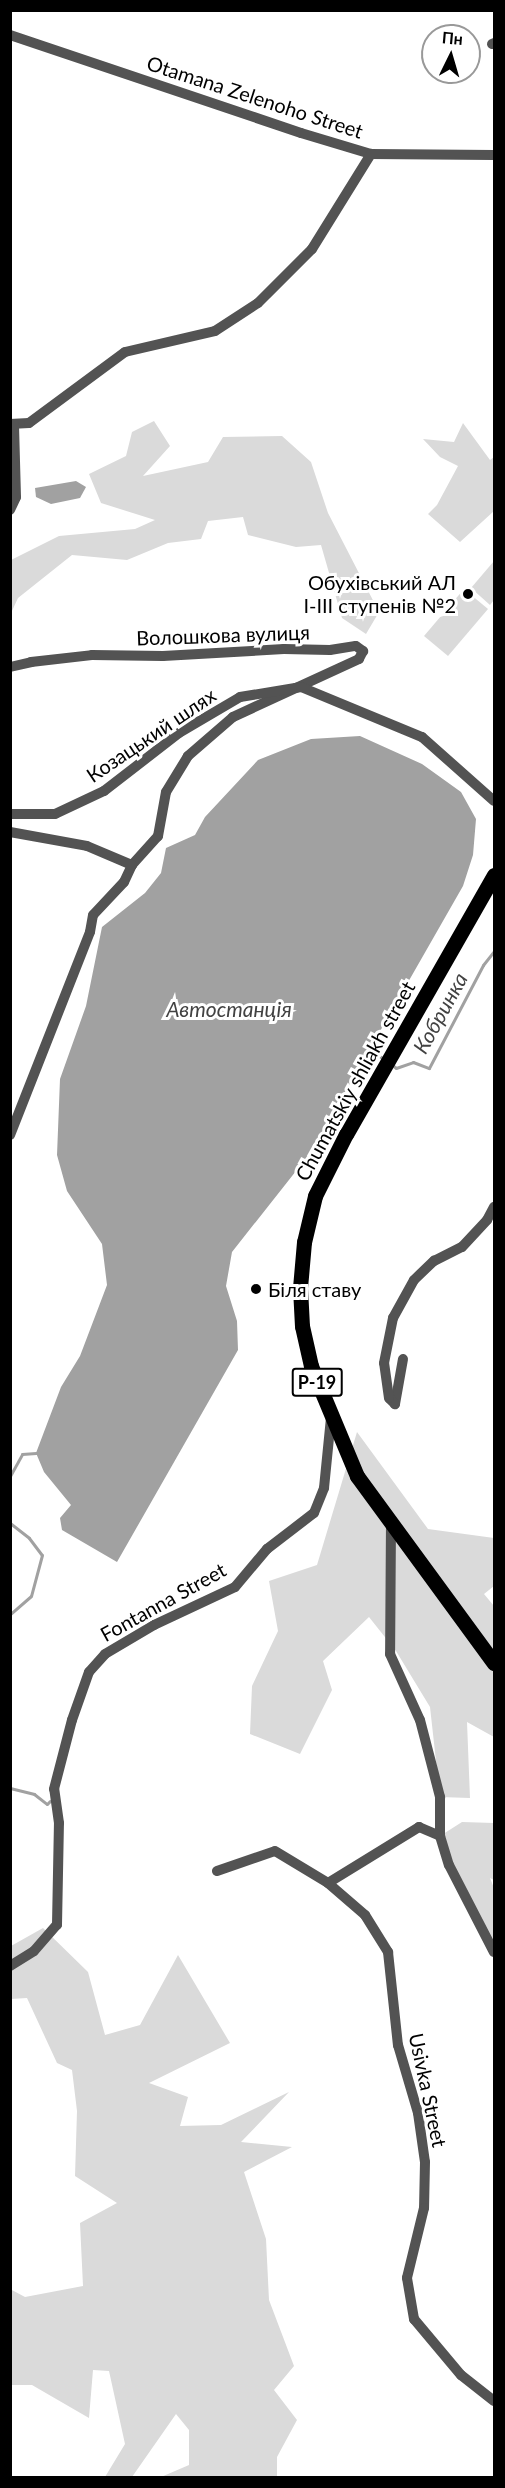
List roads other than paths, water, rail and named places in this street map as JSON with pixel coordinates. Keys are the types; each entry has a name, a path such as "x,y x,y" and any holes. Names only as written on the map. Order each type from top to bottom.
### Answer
{"main road":[{"name":"Chumatskiy shliakh street","path":"495,875 470,914 346,1134 315,1196 304,1242 300,1288 302,1326 311,1366 357,1476 495,1663"}],"street":[{"name":"Otamana Zelenoho Street","path":"10,35 301,133 372,154 495,155"},
{"path":"10,510 16,497 12,424 29,423 125,352 215,331 258,303 312,249 372,154"},
{"name":"Волошкова вулиця","path":"10,667 31,662 92,655 163,656 284,649 330,650 356,646 363,651 359,658 301,687"},
{"path":"10,1135 90,932 93,915 124,882 132,865 158,836 166,792 188,756 233,717 301,687 422,737 495,801"},
{"name":"Козацький шлях","path":"10,814 55,814 104,791 179,733 240,697 301,687"},
{"path":"10,832 87,846 132,865"},
{"path":"403,1359 395,1404 389,1398 384,1363 393,1318 414,1280 434,1261 462,1246 487,1220 495,1207"},
{"name":"Fontanna Street","path":"10,1966 34,1952 57,1925 59,1823 54,1789 72,1720 89,1672 105,1654 154,1625 235,1587 267,1549 314,1513 324,1488 331,1415"},
{"path":"391,1522 390,1654 420,1720 440,1797 440,1836 449,1866 495,1952"},
{"path":"328,1883 419,1827 440,1836"},
{"name":"Usivka Street","path":"217,1871 275,1851 328,1883 365,1915 388,1952 398,2045 418,2113 425,2162 424,2208 407,2278 414,2319 460,2375 495,2401"}],"water":[{"path":"76,481 86,487 80,498 51,504 36,497 35,488"},
{"name":"Автостанція","path":"360,736 422,764 461,792 476,819 473,855 463,886 311,1152 232,1252 226,1286 237,1321 238,1350 117,1562 62,1530 60,1518 71,1505 44,1472 36,1453 61,1387 80,1356 107,1285 102,1244 67,1191 57,1155 60,1079 86,1006 102,927 145,893 161,873 166,848 195,835 205,817 258,760 311,739"}],"waterway":[{"name":"Кобринка","path":"391,1064 396,1068 413,1062 429,1068 483,965 494,951"},
{"name":"Кобринка","path":"370,1050 384,1059"},
{"name":"Кобринка","path":"10,1476 22,1454 36,1453"},
{"name":"Кобринка","path":"10,1523 29,1538 42,1555 31,1596 10,1614"},
{"path":"10,1788 34,1794 47,1804 50,1801"}],"place":[{"name":"Обухівський АЛ І-ІІІ ступенів №2","path":"468,594"},
{"name":"Біля ставу","path":"256,1289"}]}
